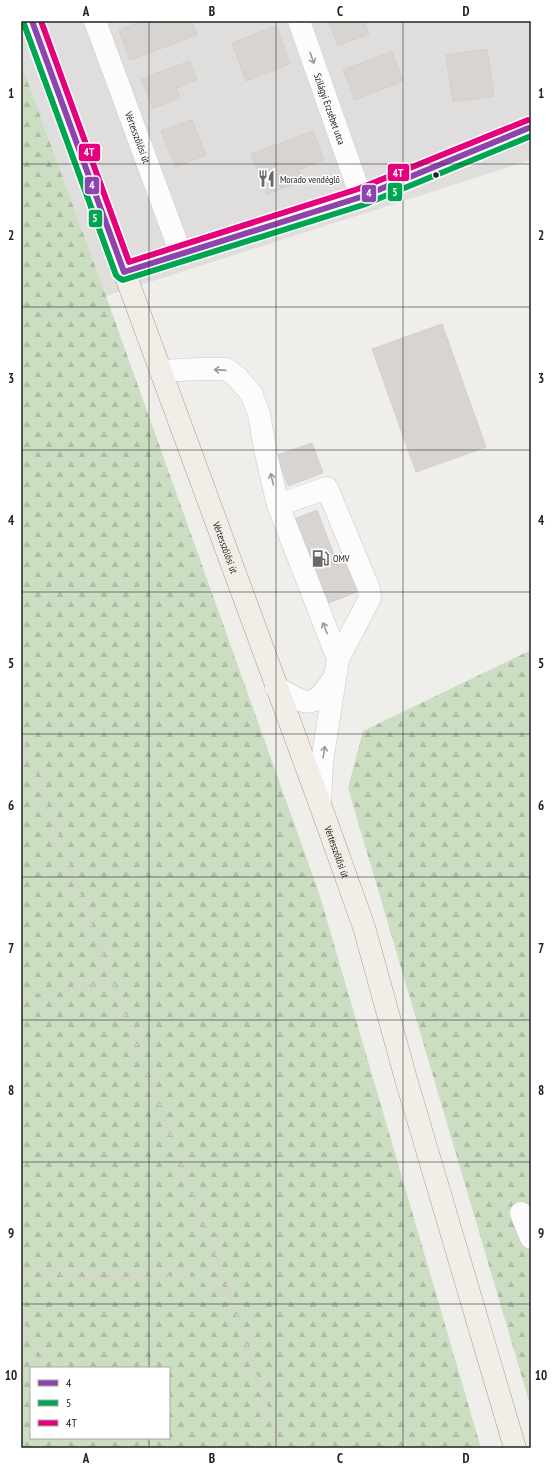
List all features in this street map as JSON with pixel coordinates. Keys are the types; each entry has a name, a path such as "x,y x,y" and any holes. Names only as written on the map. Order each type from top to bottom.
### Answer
{"main road":[{"name":"Vértesszőlősi út","path":"32,21 364,927 406,1079 515,1448"}],"street":[{"name":"Vértesszőlősi út","path":"95,21 181,254"},
{"name":"Szilágyi Erzsébet utca","path":"299,21 361,197"},
{"path":"124,272 361,197 531,127"},
{"path":"161,371 226,369 237,377 251,392 259,414 266,454 278,505 336,668 322,762 320,804"},
{"path":"276,687 299,701 311,702 322,695 370,598 369,589 327,488 278,505"},
{"path":"521,1213 531,1238"}],"path":[{"path":"21,737 230,1293 280,1448"},
{"path":"21,993 32,992 49,994 63,992 75,987 113,983"},
{"path":"21,1267 86,1279 188,1276 230,1293"},
{"path":"21,1314 40,1367"}],"shaded area":[{"path":"21,21 531,21 531,160 106,296 21,63"}],"green space":[{"path":"21,63 106,296 319,893 481,1448 21,1448"},
{"path":"531,650 531,1408 348,788 363,731"}],"building":[{"path":"143,21 192,21 197,35 130,60 119,30"},
{"path":"328,21 364,21 369,34 338,45"},
{"path":"276,26 290,64 246,81 232,43"},
{"path":"487,49 494,96 453,102 446,55"},
{"path":"392,51 403,81 355,100 343,70"},
{"path":"190,61 197,80 176,88 180,98 153,108 141,79"},
{"path":"192,120 206,155 175,167 161,131"},
{"path":"313,131 324,160 299,170 303,181 267,194 251,154"},
{"path":"442,324 486,447 416,472 372,349"},
{"path":"312,443 323,473 288,486 277,455"},
{"name":"OMV","path":"317,510 336,560 346,557 359,591 311,610 290,521"}],"transit line":[{"name":"4","path":"32,21 124,272 361,197 531,127"},
{"name":"4T","path":"41,21 129,262 358,189 528,120"},
{"name":"5","path":"24,24 116,275 123,280 363,205 531,136"}],"place":[{"name":"Morado vendéglő","path":"267,179"},
{"name":"OMV","path":"320,558"}]}
